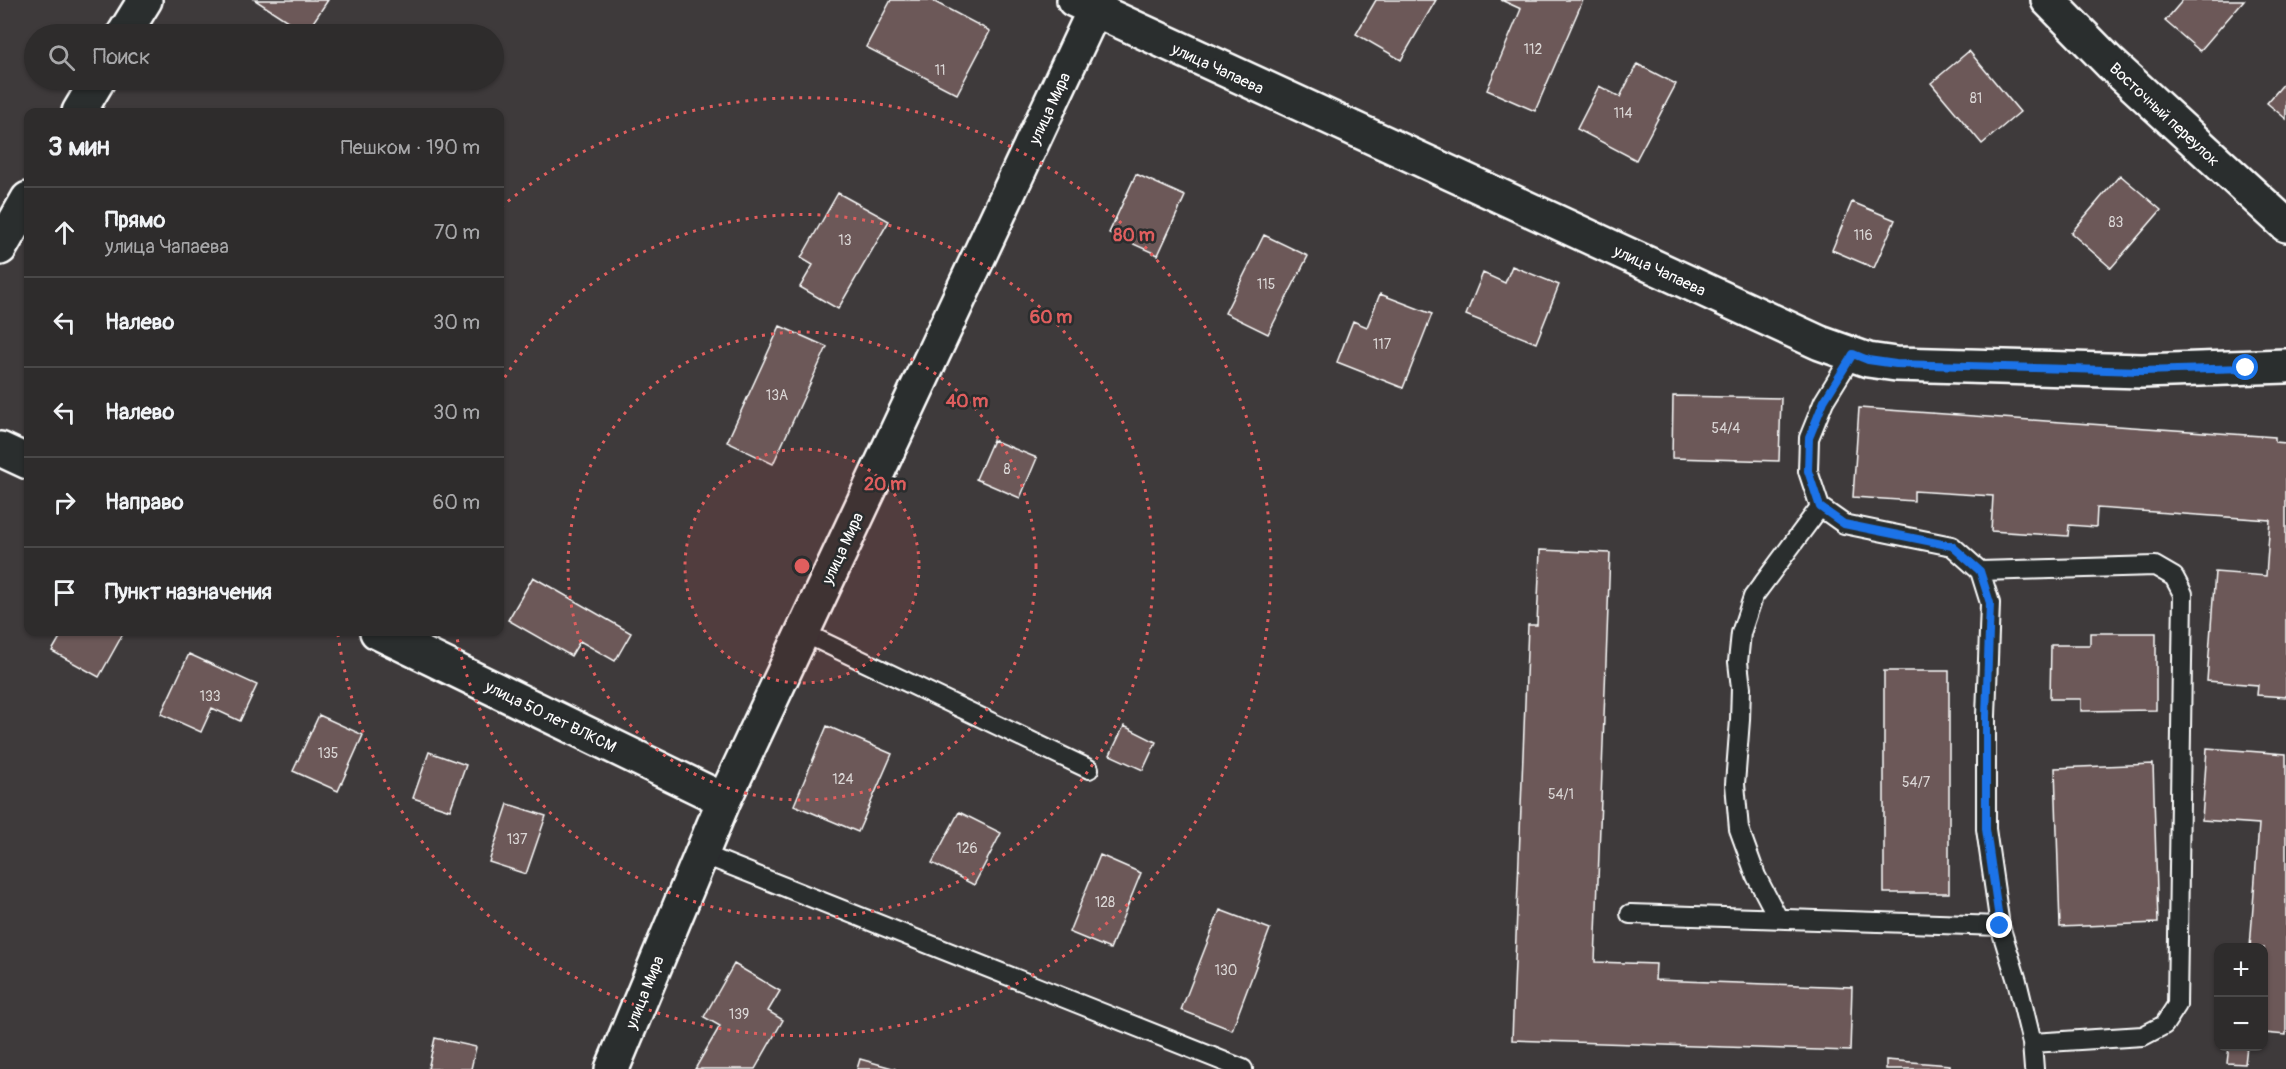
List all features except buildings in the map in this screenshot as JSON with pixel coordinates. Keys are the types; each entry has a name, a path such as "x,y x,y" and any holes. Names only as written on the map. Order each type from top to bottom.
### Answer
{"street":[{"path":"130,24 145,0"},
{"name":"Восточный переулок","path":"2048,0 2110,63 2286,225"},
{"name":"улица Чапаева","path":"1089,4 1820,343 1868,360 1896,364 2130,371 2286,366"},
{"name":"улица Мира","path":"612,1069 724,800 1089,4"},
{"path":"81,108 92,90"},
{"path":"0,248 24,206"},
{"path":"0,448 24,460"},
{"name":"улица 50 лет ВЛКСМ","path":"385,636 724,800"}],"lane":[{"path":"1853,354 1824,401 1809,438 1808,471 1820,507 1844,524 1952,546 1980,571 1990,603 1986,716 1986,829 2000,926 2017,981 2032,1043 2034,1069"},
{"path":"1778,918 1756,876 1739,829 1735,784 1741,688 1738,662 1741,633 1753,597 1820,507"},
{"path":"1980,571 2155,567 2174,577 2182,594 2176,1005 2164,1025 2143,1036 2032,1043"},
{"path":"802,632 1089,769"},
{"path":"702,854 1243,1069"},
{"path":"1630,914 2000,926"}],"route":[{"path":"2000,926 1986,829 1986,716 1990,603 1980,571 1952,546 1844,524 1820,507 1808,471 1809,438 1824,401 1853,354 1868,360 1896,364 2142,371 2246,368"}]}
